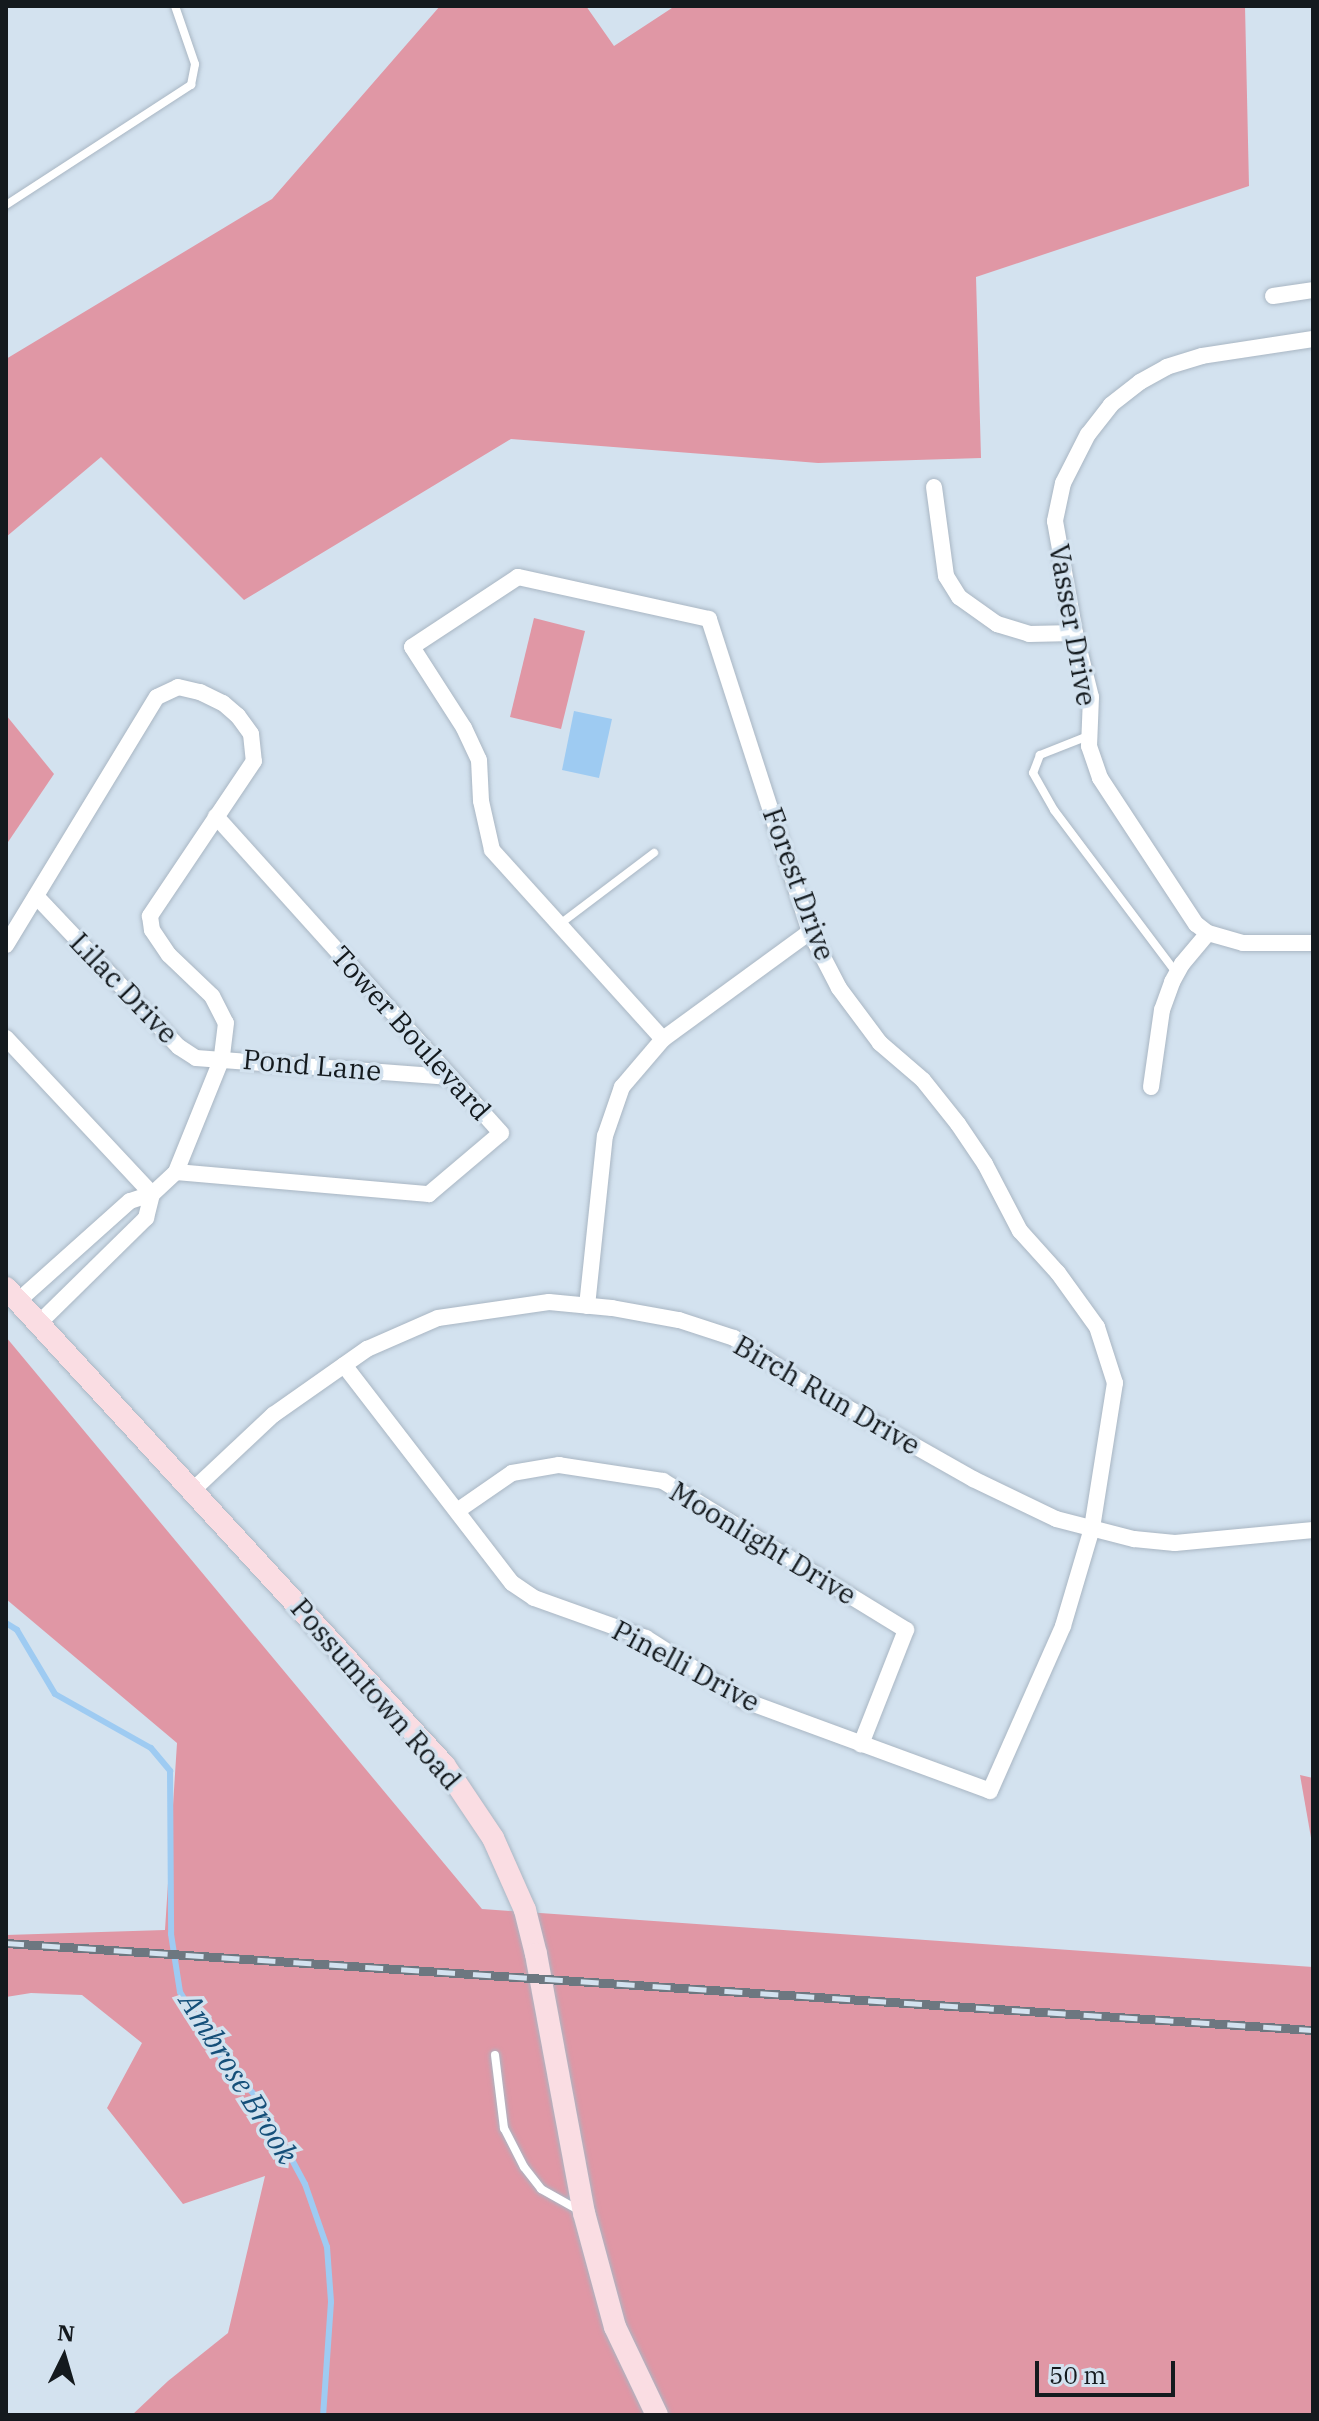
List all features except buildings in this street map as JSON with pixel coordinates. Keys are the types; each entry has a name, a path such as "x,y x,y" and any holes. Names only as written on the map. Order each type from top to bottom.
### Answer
{"main road":[{"name":"Possumtown Road","path":"12,1295 444,1765 493,1838 525,1910 536,1954 584,2213 615,2327 657,2415"}],"street":[{"path":"1273,296 1313,290"},
{"name":"Vasser Drive","path":"1208,933 1196,924 1100,778 1088,736 1091,697 1075,633 1055,521 1063,483 1072,461 1111,405 1140,382 1190,360 1313,339"},
{"path":"934,487 946,576 959,597 978,613 1029,634 1075,633"},
{"name":"Forest Drive","path":"559,925 492,850 481,801 479,760 464,728 412,647 518,577 709,619 810,932 839,988 880,1043 923,1080 958,1124 985,1164 1020,1231 1058,1273 1097,1327 1115,1383 1092,1528"},
{"path":"6,945 157,697 178,687 223,703 251,734 254,761 150,916 152,930 169,955 212,996 226,1023 222,1058 176,1172 152,1194 130,1201 12,1295"},
{"name":"Tower Boulevard","path":"176,1172 429,1194 501,1133 216,817"},
{"name":"Lilac Drive","path":"36,896 179,1047 196,1058 222,1058"},
{"path":"559,925 663,1039"},
{"path":"587,1306 605,1136 622,1087 663,1039 810,932"},
{"path":"1151,1087 1162,1010 1177,974 1208,933 1243,943 1313,943"},
{"path":"6,1038 152,1194"},
{"name":"Pond Lane","path":"222,1058 450,1077"},
{"path":"39,1323 146,1218 152,1194"},
{"name":"Birch Run Drive","path":"193,1490 273,1415 367,1349 438,1318 549,1302 679,1320 734,1338 800,1381 973,1479 1056,1519 1134,1539 1175,1543 1313,1530"},
{"name":"Pinelli Drive","path":"344,1365 512,1583 534,1598 646,1638 743,1700 990,1791 1063,1626 1092,1528"},
{"name":"Moonlight Drive","path":"457,1511 512,1473 559,1465 663,1481 906,1630 861,1744"}],"lane":[{"path":"6,205 191,85 195,64 175,6"},
{"path":"1088,736 1040,755 1033,773 1054,810 1177,974"},
{"path":"559,925 654,853"},
{"path":"495,2055 504,2128 524,2167 541,2189 584,2213"}],"shaded area":[{"path":"440,6 586,6 614,46 675,6 1245,6 1249,186 976,277 981,458 818,463 511,439 244,600 101,457 6,537 6,359 272,199"},
{"path":"534,618 585,631 561,729 510,717"},
{"path":"6,715 54,774 6,845"},
{"path":"6,1337 482,1909 1313,1967 1313,2415 132,2415 168,2381 228,2333 265,2176 183,2204 107,2108 142,2043 82,1995 31,1993 6,1997 6,1935 165,1930 177,1743 6,1599"},
{"path":"1300,1775 1313,1778 1313,1849"}],"water":[{"path":"574,711 612,719 599,778 562,770"}],"waterway":[{"name":"Ambrose Brook","path":"6,1623 17,1630 55,1694 151,1748 170,1771 171,1934 180,1992 222,2059 261,2102 305,2184 327,2247 331,2302 323,2415"}],"railway":[{"path":"6,1943 1313,2030"}]}
